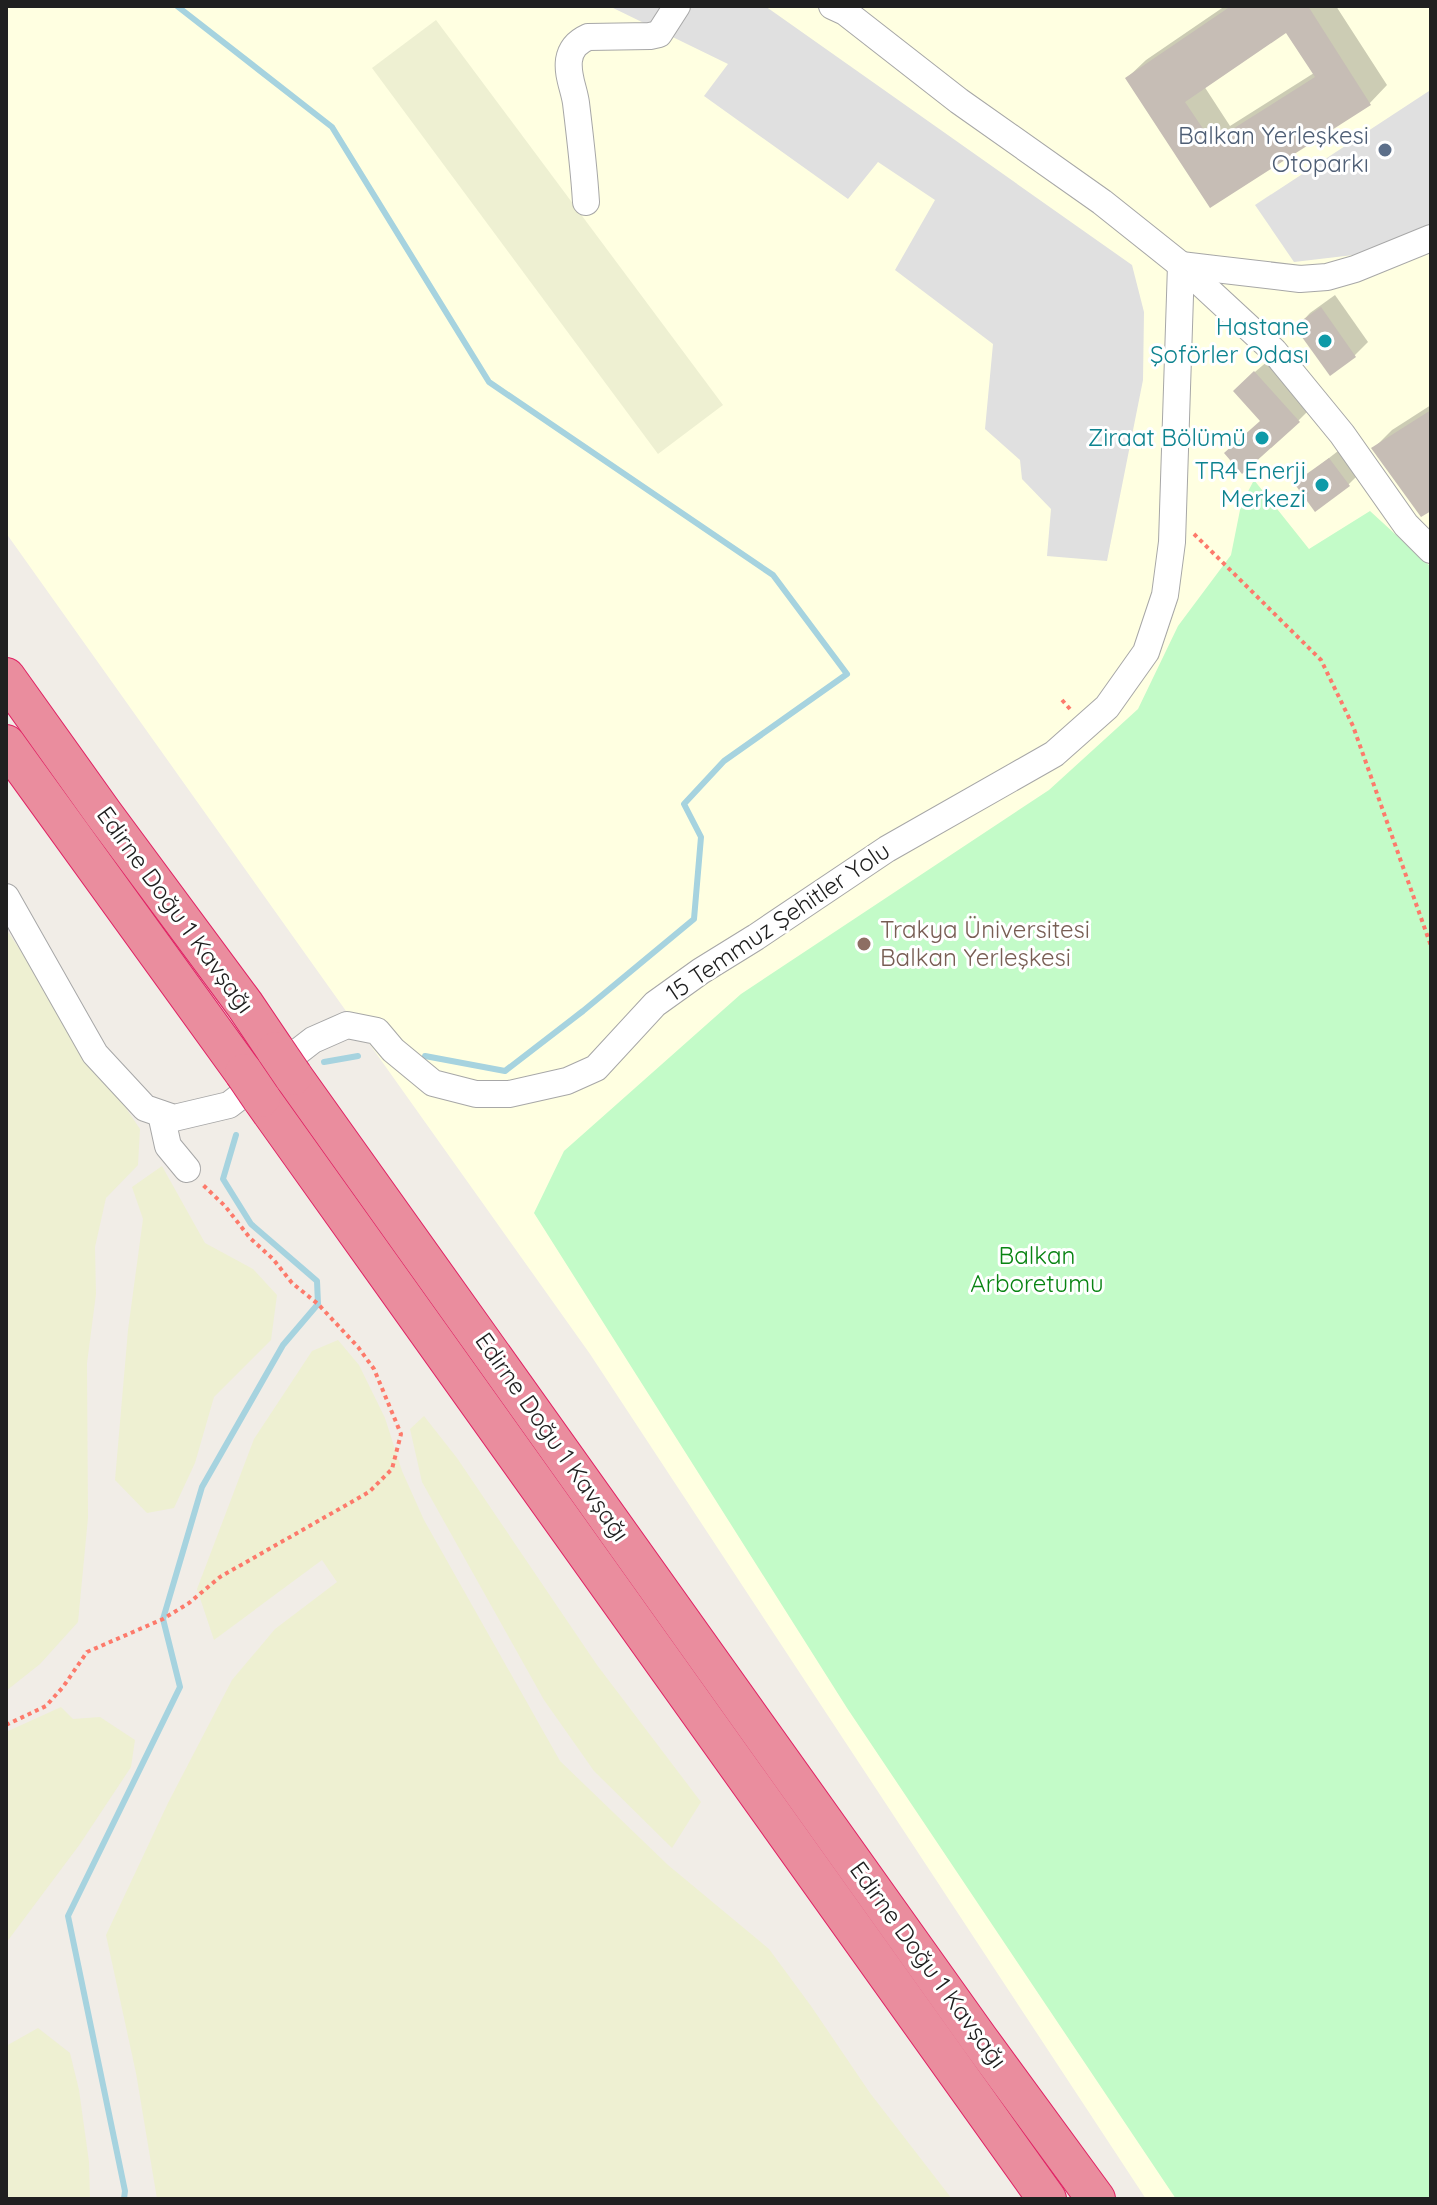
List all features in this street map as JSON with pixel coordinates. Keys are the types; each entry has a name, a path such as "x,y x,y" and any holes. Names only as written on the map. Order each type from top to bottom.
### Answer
{"highway":[{"name":"Edirne Doğu 1 Kavşağı","path":"6,677 245,1005 979,2039 1096,2199"},
{"name":"Edirne Doğu 1 Kavşağı","path":"6,744 487,1412 1047,2199"}],"street":[{"path":"586,202 583,155 569,74 572,49 588,37 659,34 677,6"},
{"path":"832,6 845,12 959,101 1102,202 1181,265 1274,351 1342,434 1406,525 1431,550"},
{"path":"1181,265 1300,279 1327,277 1431,238"},
{"name":"15 Temmuz Şehitler Yolu","path":"161,1114 174,1118 229,1105 313,1040 347,1025 377,1031 393,1050 433,1083 476,1094 509,1094 567,1081 596,1068 655,1004 701,971 887,849 1054,754 1107,707 1146,652 1165,595 1172,542 1181,265"},
{"path":"6,897 95,1054 145,1108 161,1114 168,1146 187,1169"}],"path":[{"path":"1172,513 1321,660 1353,726 1431,946"},
{"path":"6,1725 46,1706 87,1652 163,1619 189,1603 220,1577 369,1492 392,1469 401,1434 374,1369 318,1304 292,1283 225,1206 187,1169"}],"shaded area":[{"name":"Trakya Üniversitesi Balkan Yerleşkesi","path":"6,6 1431,6 1431,2199 1146,2199 590,1354 6,533"},
{"path":"609,6 765,6 1132,265 1144,312 1143,380 1107,561 1047,556 1051,509 1022,479 1020,460 985,429 993,344 895,270 935,200 878,162 848,199 704,96 728,64"},
{"path":"436,20 723,405 658,454 372,68"},
{"name":"Balkan Yerleşkesi Otoparkı","path":"1429,91 1431,226 1362,254 1294,262 1255,205"},
{"path":"6,929 140,1129 138,1165 106,1198 95,1247 96,1294 87,1363 88,1518 78,1622 40,1664 6,1691"},
{"path":"162,1166 205,1243 253,1269 277,1295 271,1340 214,1397 195,1463 174,1508 147,1513 115,1480 128,1330 143,1219 132,1187"},
{"path":"338,1340 359,1365 385,1418 402,1471 424,1520 560,1761 668,1865 769,1949 870,2093 952,2199 157,2199 136,2073 106,1935 168,1803 232,1680 275,1629 337,1582 322,1560 214,1640 197,1589 254,1439 312,1351"},
{"path":"424,1416 457,1458 597,1665 701,1802 672,1848 594,1771 544,1700 422,1482 410,1429"},
{"path":"61,1707 73,1719 100,1717 135,1740 131,1767 80,1844 6,1943 6,1732"},
{"path":"38,2028 70,2053 79,2090 89,2162 90,2199 6,2199 6,2046"}],"green space":[{"name":"Balkan Arboretumu","path":"1254,480 1309,549 1370,511 1431,567 1431,2199 1176,2199 847,1708 534,1213 564,1151 741,994 1049,790 1138,709 1178,626 1231,555 1241,505"}],"building":[{"path":"1231,6 1308,6 1371,105 1210,208 1125,78","holes":["1286,33 1315,77 1212,142 1185,102"]},
{"name":"Hastane Şoförler Odası","path":"1321,307 1356,357 1330,376 1294,326"},
{"name":"Ziraat Bölümü","path":"1254,371 1300,422 1242,474 1224,453 1260,421 1233,391"},
{"path":"1431,410 1431,511 1421,517 1371,448"},
{"name":"TR4 Enerji Merkezi","path":"1329,458 1350,486 1315,512 1294,483"}],"waterway":[{"path":"177,6 332,127 489,382 773,575 847,674 724,761 684,804 701,837 694,919 505,1071 425,1056"},
{"path":"324,1062 358,1056"},
{"path":"124,2199 125,2191 68,1916 180,1687 163,1619 202,1487 283,1345 318,1304 317,1281 251,1224 223,1179 236,1135"}],"place":[{"name":"Balkan Yerleşkesi Otoparkı","path":"1385,150"},
{"name":"Hastane Şoförler Odası","path":"1325,341"},
{"name":"Ziraat Bölümü","path":"1262,438"},
{"name":"TR4 Enerji Merkezi","path":"1322,485"},
{"name":"Trakya Üniversitesi Balkan Yerleşkesi","path":"864,944"}]}
